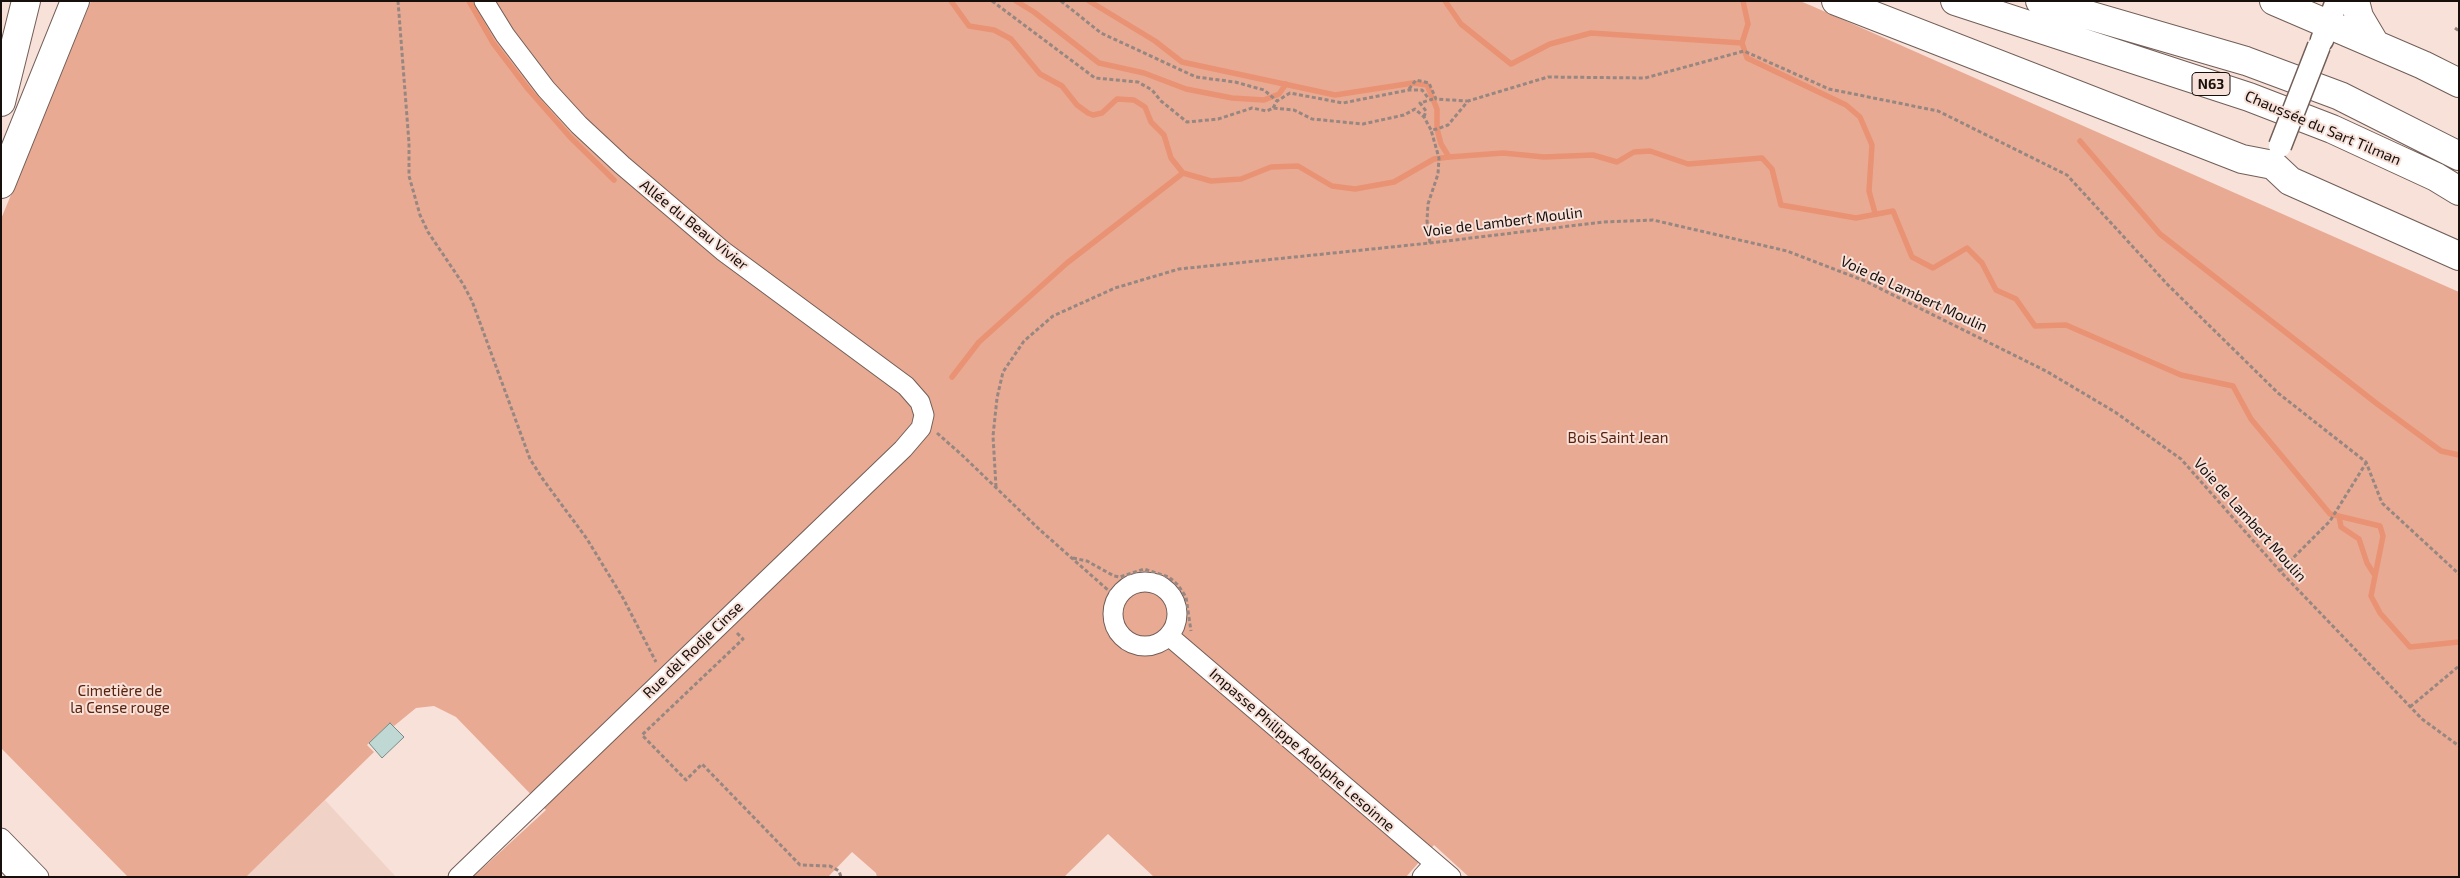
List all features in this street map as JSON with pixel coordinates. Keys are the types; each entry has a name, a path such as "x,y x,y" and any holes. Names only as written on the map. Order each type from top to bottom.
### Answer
{"highway":[{"path":"1,102 26,1"},
{"path":"1,142 55,1"},
{"path":"1,184 75,1"},
{"path":"1836,1 2242,159 2277,156 2290,181 2459,256"},
{"name":"Chaussée du Sart Tilman","path":"1954,1 2249,96 2332,129 2436,177 2459,191"},
{"name":"Chaussée du Sart Tilman","path":"2040,1 2246,61 2340,96 2459,156"},
{"path":"2274,1 2375,44 2459,83"},
{"path":"2355,1 2359,17 2375,44"}],"street":[{"name":"Allée du Beau Vivier","path":"484,1 518,53 546,89 579,125 651,192 723,251 906,386 920,402 924,415 923,422"},
{"path":"2277,156 2328,24"},
{"name":"Rue dèl Rodje Cinse","path":"458,877 903,449 917,435 923,422"},
{"path":"1137,583 1157,584 1166,589 1173,597 1178,612 1175,627 1170,636 1161,643 1150,646 1139,646 1129,642 1120,635 1115,625 1113,614 1117,598 1127,587 1137,583"},
{"name":"Impasse Philippe Adolphe Lesoinne","path":"1170,636 1428,870 1451,877"},
{"path":"1,838 39,877"},
{"path":"1,857 20,877"}],"path":[{"path":"398,1 408,130 409,176 420,215 428,232 463,284 472,301 530,459 587,539 623,598 660,669"},
{"path":"992,1 1095,78 1138,82 1152,90 1187,122 1218,120 1252,108 1267,110 1272,108 1294,110 1312,119 1363,124 1404,115 1415,109 1424,117 1431,130 1439,158 1438,174 1428,204 1427,221 1430,243"},
{"path":"1061,1 1101,33 1196,77 1235,82 1264,90 1277,101"},
{"path":"1409,90 1416,80 1422,81 1429,83 1436,98 1468,101 1548,77 1645,78 1744,51 1829,89 1938,111 2067,175 2168,285 2278,393 2366,462 2382,503 2459,574"},
{"path":"1272,108 1277,101 1290,94 1343,103 1409,90 1422,90 1431,99 1420,103 1426,111 1424,117"},
{"path":"1431,130 1448,125 1468,101"},
{"name":"Voie de Lambert Moulin","path":"996,486 993,436 997,398 1003,372 1024,341 1053,316 1116,288 1179,269 1430,243 1603,222 1653,220 1787,251 1865,281 2046,370 2115,412 2181,459 2280,571 2410,707 2422,719 2459,746"},
{"path":"923,422 996,486 1117,598"},
{"path":"2280,571 2330,521 2366,462"},
{"path":"1073,558 1087,561 1114,576 1120,577 1128,574"},
{"path":"724,620 743,639 642,735 686,780 702,764 800,865 830,866 839,871 841,877"},
{"path":"2410,707 2459,666"}],"shaded area":[{"path":"325,800 396,877 246,877"}],"green space":[{"name":"Bois Saint Jean","path":"91,1 1800,1 2459,292 2459,877 1469,877 1434,845 1406,877 1154,877 1108,834 1064,877 877,877 876,873 852,852 828,877 473,877 546,810 456,717 434,706 416,708 394,726 390,723 367,745 374,752 246,877 128,877 1,748 1,219"}],"building":[{"path":"390,723 404,737 382,758 369,743"}],"waterway":[{"path":"469,1 493,43 528,89 570,137 614,180"},
{"path":"951,1 969,26 994,30 1011,39 1040,74 1062,86 1077,105 1088,113 1093,115 1102,113 1117,99 1134,100 1145,107 1151,122 1164,135 1171,158 1183,173 1211,181 1241,179 1271,167 1298,166 1332,186 1355,189 1394,182 1434,159 1449,157 1503,153 1544,157 1593,155 1617,162 1634,152 1650,151 1688,164 1762,158 1772,169 1781,205 1856,218 1893,211 1912,257 1933,268 1967,248 1982,263 1996,290 2016,299 2035,326 2066,325 2181,375 2233,386 2251,419 2330,514 2380,526 2383,536 2371,596 2380,613 2410,647 2459,642"},
{"path":"1016,1 1034,12 1099,63 1144,73 1186,89 1232,98 1264,100 1279,94 1286,84"},
{"path":"1089,1 1155,41 1182,62 1335,95 1413,83 1427,85 1437,109 1437,129 1441,144 1449,157"},
{"path":"1445,1 1461,24 1511,64 1550,44 1591,33 1742,43"},
{"path":"1743,1 1748,24 1742,43 1747,58 1846,105 1860,117 1872,145 1869,191 1875,213"},
{"path":"2080,141 2160,234 2376,403 2441,451 2459,455"},
{"path":"952,377 979,342 1067,263 1183,173"},
{"path":"2339,516 2341,527 2359,539 2367,563 2374,574"}],"park label":[{"name":"Cimetière de la Cense rouge","path":"120,700"}]}
